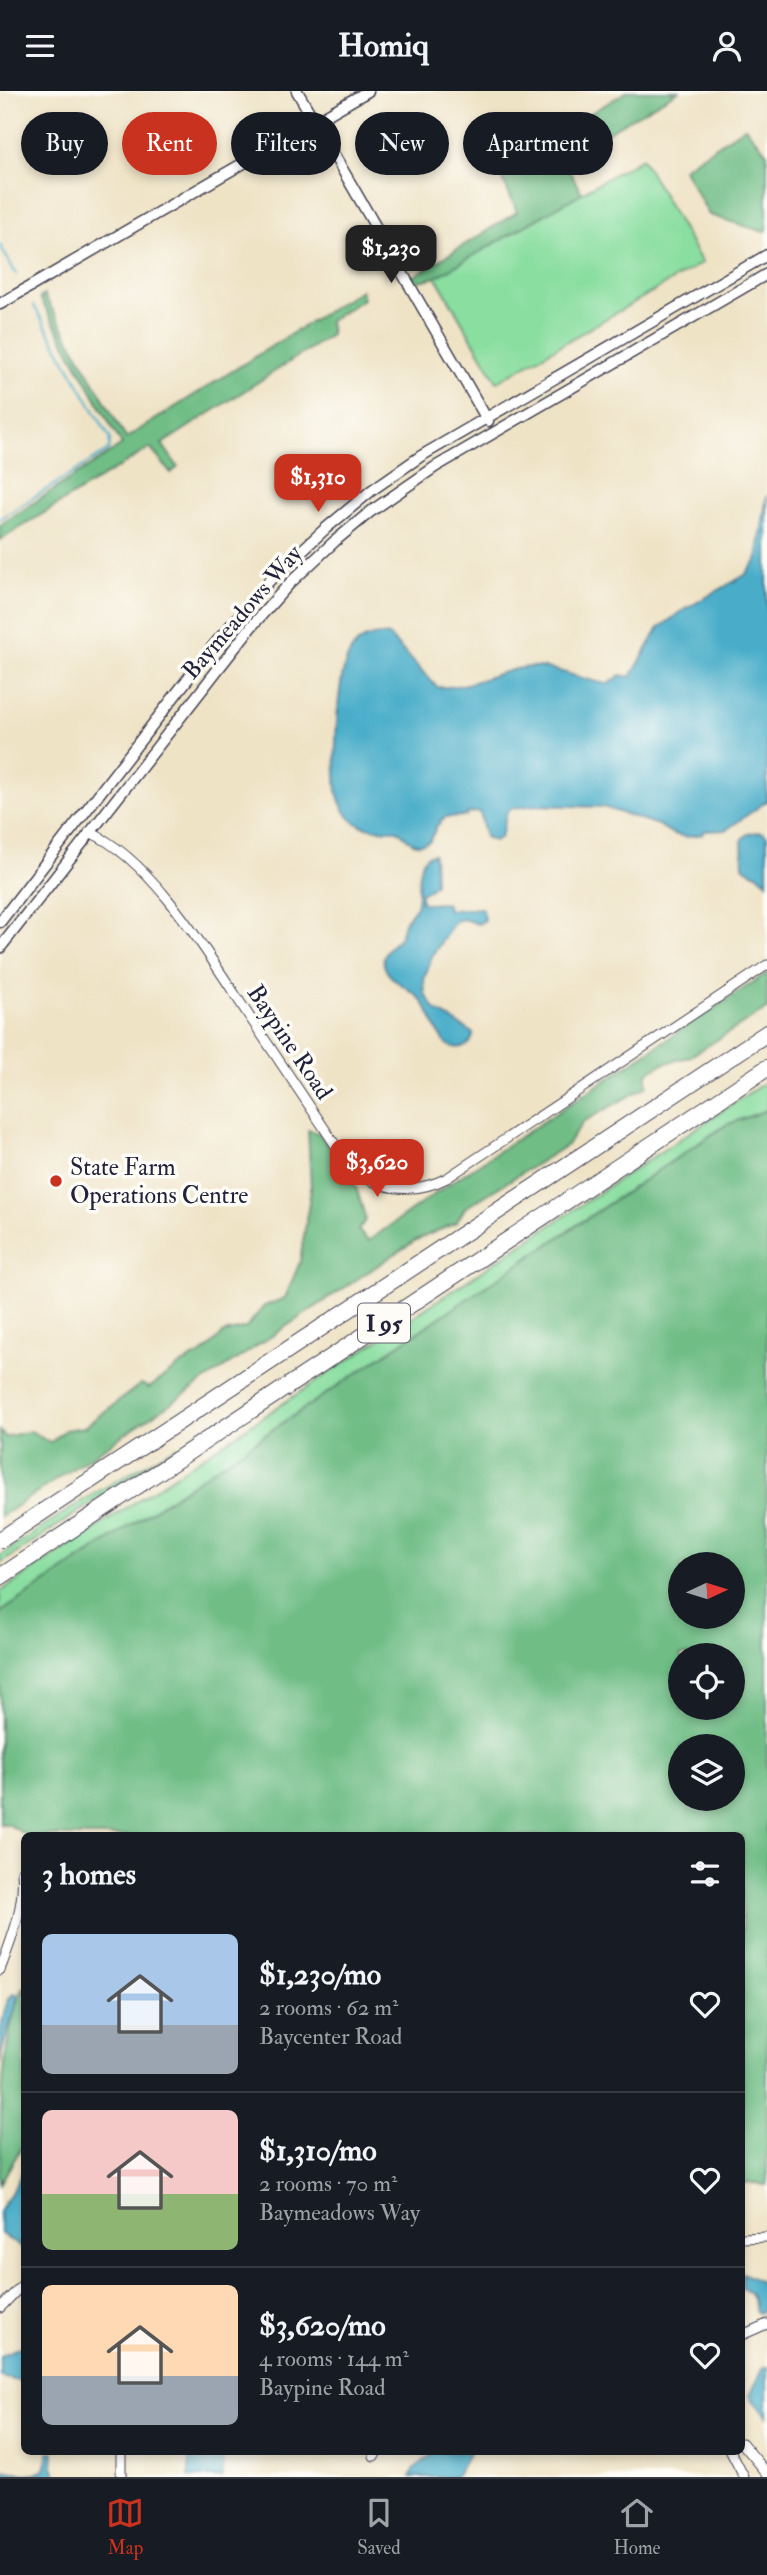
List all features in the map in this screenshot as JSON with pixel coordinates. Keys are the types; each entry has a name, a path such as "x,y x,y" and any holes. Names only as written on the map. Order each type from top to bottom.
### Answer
{"highway":[{"name":"I 95","path":"0,1541 767,1033"},
{"name":"I 95","path":"0,1577 767,1068"}],"street":[{"path":"297,91 309,112"},
{"path":"332,112 368,91"},
{"path":"341,167 494,433"},
{"path":"0,304 231,171"},
{"name":"Baymeadows Way","path":"0,922 214,645 269,581 325,529 399,471 485,418 767,255"},
{"name":"Baymeadows Way","path":"0,948 251,627 290,583 335,541 435,467 767,274"},
{"path":"325,529 335,541"},
{"name":"Baypine Road","path":"89,832 105,839 125,855 159,890 215,964 346,1161 361,1175 389,1187 426,1187 447,1178 767,965"},
{"path":"0,1970 21,1903"},
{"path":"745,2238 767,2237"},
{"path":"0,2307 21,2286"},
{"path":"745,2334 767,2324"},
{"path":"745,2447 767,2473"},
{"path":"121,2455 121,2477"},
{"path":"733,2455 744,2477"}],"green space":[{"path":"628,91 678,91 613,129 613,112 593,112"},
{"path":"745,127 767,153 767,230 764,232 709,215 683,168"},
{"path":"642,158 702,263 497,382 436,277"},
{"path":"501,175 571,175 582,193 436,277 420,281 411,278 517,212"},
{"path":"361,290 363,299 329,321 331,335 162,444 178,467 171,473 150,448 0,540 0,525 122,445 40,298 44,295 126,438"},
{"path":"767,973 767,1009 689,1057 662,1064 647,1073 647,1086 583,1122 567,1145 465,1208 456,1223 416,1240 0,1517 0,1431 5,1437 31,1431 50,1443 65,1430 84,1427 141,1384 149,1388 180,1365 203,1353 224,1333 246,1328 264,1306 285,1298 300,1262 311,1189 308,1130 319,1133 357,1190 366,1220 358,1230 368,1241 452,1182"},
{"path":"767,1081 767,1110 726,1125 0,1613 0,1592"},
{"path":"767,1110 767,2185 745,2182 745,1832 21,1832 8,1824 0,1824 0,1613 726,1125"},
{"path":"177,1446 0,1564 0,1556 82,1501"},
{"path":"21,1994 21,2148 0,2184 3,2082 16,2007"}],"water":[{"path":"767,495 767,801 726,830 704,831 703,834 686,837 603,807 534,805 514,808 507,812 501,837 494,841 485,837 480,812 467,813 467,816 444,817 430,841 420,844 412,842 397,830 367,827 348,816 337,790 337,721 345,667 352,650 361,641 371,636 389,636 437,687 460,686 528,667 546,668 608,684 621,675 631,677 659,628 682,611 745,575 757,560"},
{"path":"762,832 767,836 767,882 743,866 742,839 749,833"},
{"path":"434,854 435,884 421,893 421,902 447,904 448,910 482,908 485,920 478,924 463,919 455,921 432,956 424,980 425,994 436,1010 473,1033 470,1043 456,1048 443,1040 423,1002 390,976 383,960 385,953 400,937 405,921 416,906 420,867 427,856"},
{"path":"13,1994 18,1995 0,2065 3,2017"},
{"path":"21,2175 21,2248 0,2233 0,2212"},
{"path":"745,2274 767,2289 767,2304 760,2313 756,2312 751,2294 745,2290"},
{"path":"21,2346 21,2381 0,2377 0,2356"},
{"path":"767,2367 767,2417 750,2396 762,2369"},
{"path":"48,2455 54,2455 53,2467 58,2477 0,2477 0,2470 29,2474 45,2470"},
{"path":"189,2455 223,2455 223,2477 189,2477"},
{"path":"431,2455 468,2455 455,2477 410,2477 414,2469"}],"waterway":[{"path":"0,245 16,274"},
{"path":"0,519 109,450 110,438 34,306"}],"place":[{"name":"State Farm Operations Centre","path":"56,1181"}]}
